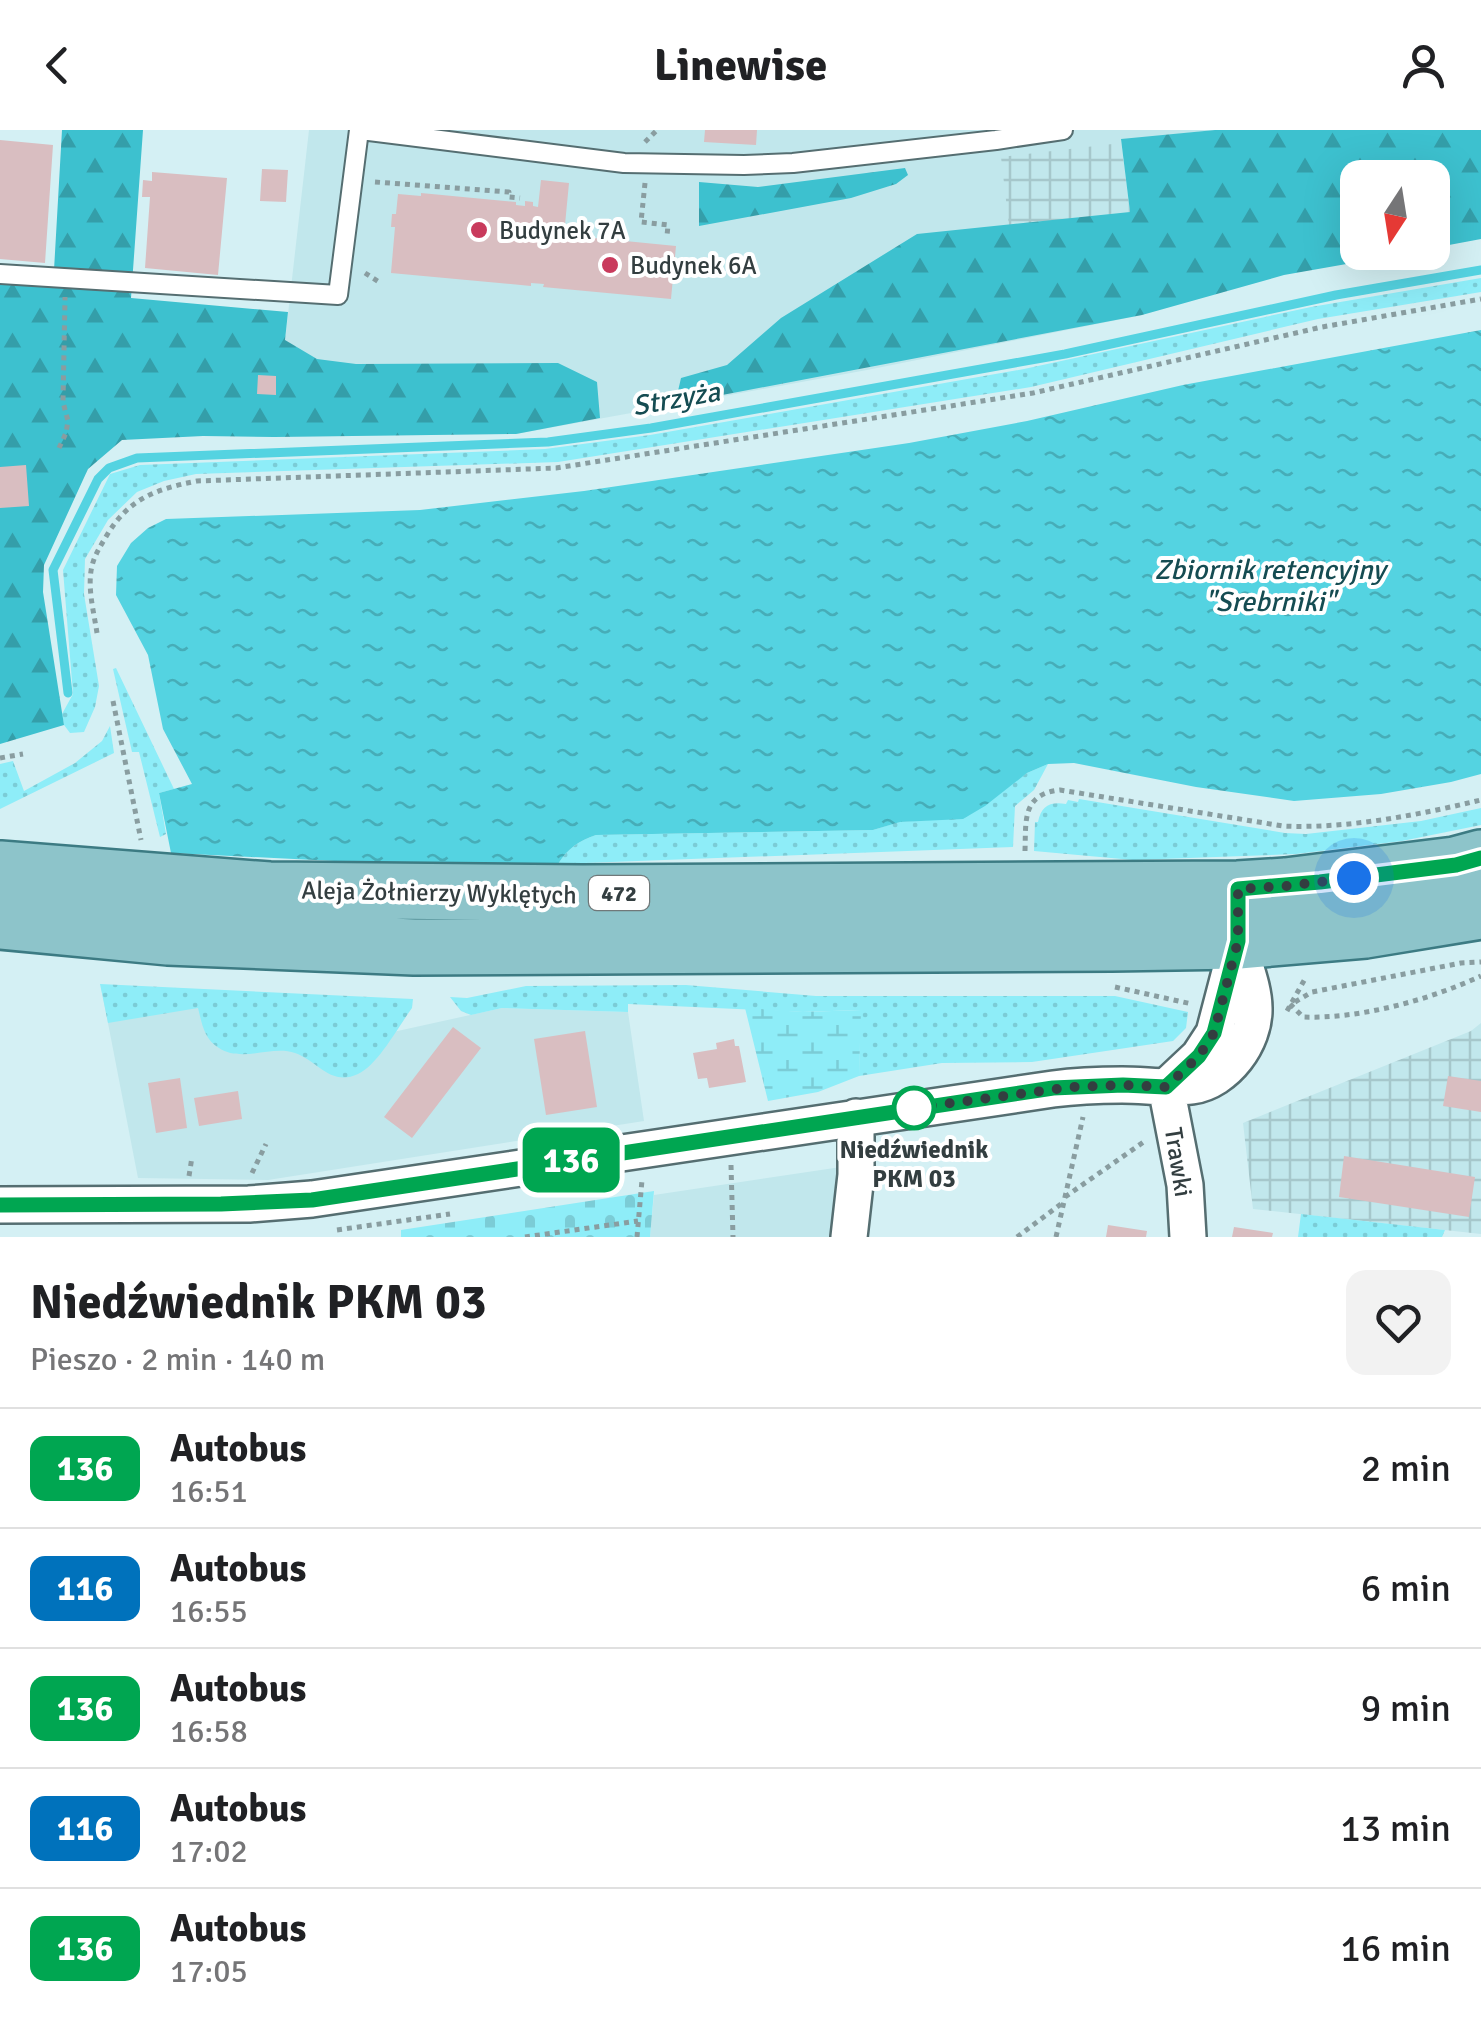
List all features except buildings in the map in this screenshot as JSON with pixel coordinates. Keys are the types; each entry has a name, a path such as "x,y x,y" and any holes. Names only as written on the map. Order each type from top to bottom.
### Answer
{"main road":[{"name":"472","path":"1238,915 1286,886 1456,865 1481,858"},
{"name":"Aleja Żołnierzy Wyklętych","path":"0,869 269,890 378,893 1025,892 1238,915"},
{"name":"472","path":"1238,915 1365,930 1481,911"},
{"name":"Aleja Żołnierzy Wyklętych","path":"0,921 168,938 414,948 1238,915"}],"street":[{"path":"0,1205 312,1200 1053,1088 1166,1087 1199,1056 1214,1033 1238,915"},
{"name":"Trawki","path":"1166,1087 1185,1184 1188,1237"},
{"path":"850,1237 856,1118"}],"lane":[{"path":"0,274 338,295 360,130 414,133 624,163 668,164 793,162 1063,130"}],"path":[{"path":"646,179 641,222 668,225 667,236"},
{"path":"367,181 509,192 508,197 520,198"},
{"path":"59,448 68,420 62,402 65,280"},
{"path":"97,633 90,580 94,556 114,524 139,499 167,487 198,481 556,468 1033,393 1322,327 1481,300"},
{"path":"112,700 142,841"},
{"path":"0,758 23,754"},
{"path":"1025,859 1027,812 1047,791 1312,827 1434,812 1481,800"},
{"path":"1481,962 1312,992 1290,1004 1303,1017 1331,1018 1376,1011 1481,976"},
{"path":"1056,1237 1084,1109"},
{"path":"1018,1237 1148,1139"},
{"path":"247,1185 266,1144"},
{"path":"188,1179 192,1158"},
{"path":"731,1158 733,1237"},
{"path":"637,1237 643,1175"},
{"path":"525,1237 638,1220"}],"shaded area":[{"path":"309,130 1215,130 1121,140 1142,315 516,434 274,437"},
{"path":"1121,143 1130,212 1009,226 1001,157"},
{"path":"101,987 177,995 343,1043 502,1008 628,1012 644,1121 268,1180 138,1178"},
{"path":"1481,1023 1481,1234 1253,1209 1243,1123 1471,1031"},
{"path":"841,1167 834,1237 650,1237 654,1195"}],"green space":[{"path":"62,130 143,130 131,298 288,312 285,340 317,359 356,364 558,363 597,382 600,418 516,434 122,440 88,469 44,565 43,592 64,725 0,744 0,265 54,270"},
{"path":"1215,130 1481,130 1481,239 1450,245 1450,160 1340,160 1340,265 1284,275 1142,315 675,404 681,378 727,365 781,318 917,234 1130,212 1121,139"},
{"path":"905,168 908,175 896,184 851,198 699,226 699,182 758,187"},
{"path":"1481,278 1481,292 1318,319 1031,387 558,462 196,474 164,481 137,492 108,520 85,559 84,594 99,686 84,732 70,733 64,725 62,714 73,694 63,570 110,474 140,465 545,449 650,435 1024,369 1311,307"},
{"path":"116,668 174,789 159,793 166,834 160,837 139,752 132,752 113,669"},
{"path":"110,726 114,753 0,809 0,764 13,761 24,791 75,763 102,741"},
{"path":"1048,764 1034,790 1015,806 1013,847 558,864 574,846 596,835 873,830 899,822 928,820 1008,786"},
{"path":"1079,799 1285,833 1421,821 1481,808 1481,825 1402,841 1296,854 1133,860 1034,851 1035,822 1044,808"},
{"path":"100,984 413,999 412,1008 373,1063 358,1074 340,1077 295,1053 237,1054 219,1048 207,1036 198,1008 108,1023"},
{"path":"686,985 816,996 1115,996 1188,1012 1186,1028 1173,1041 1032,1062 942,1063 859,1076 860,1010 803,1012 628,1004 628,1012 502,1008 471,1015 461,1011 450,997 467,998 526,986"},
{"path":"745,1008 861,1010 859,1076 818,1092 768,1101"},
{"path":"654,1191 650,1237 401,1237 401,1230"},
{"path":"1301,1214 1445,1230 1442,1237 1298,1237"}],"water":[{"name":"Zbiornik retencyjny \"Srebrniki\"","path":"1481,330 1481,774 1381,794 1294,801 1074,763 1048,764 1027,773 963,819 900,822 873,830 596,835 574,846 558,864 435,866 171,853 159,793 192,784 163,729 148,655 116,595 117,566 131,543 166,519 420,510 584,491 909,443 1183,385"}],"waterway":[{"name":"Strzyża","path":"68,693 53,570 98,479 109,468 137,458 548,442 651,428 1065,354 1336,295 1481,270"}],"bus line":[{"name":"136","path":"0,1205 312,1200 1053,1088 1166,1087 1199,1056 1214,1033 1238,941 1238,889 1456,865 1481,858"}],"place":[{"name":"Budynek 7A","path":"479,230"},
{"name":"Budynek 6A","path":"610,265"},
{"name":"Niedźwiednik PKM 03","path":"914,1108"}],"route":[{"path":"914,1108 1053,1088 1166,1087 1199,1056 1214,1033 1238,941 1238,889 1354,878"}]}
